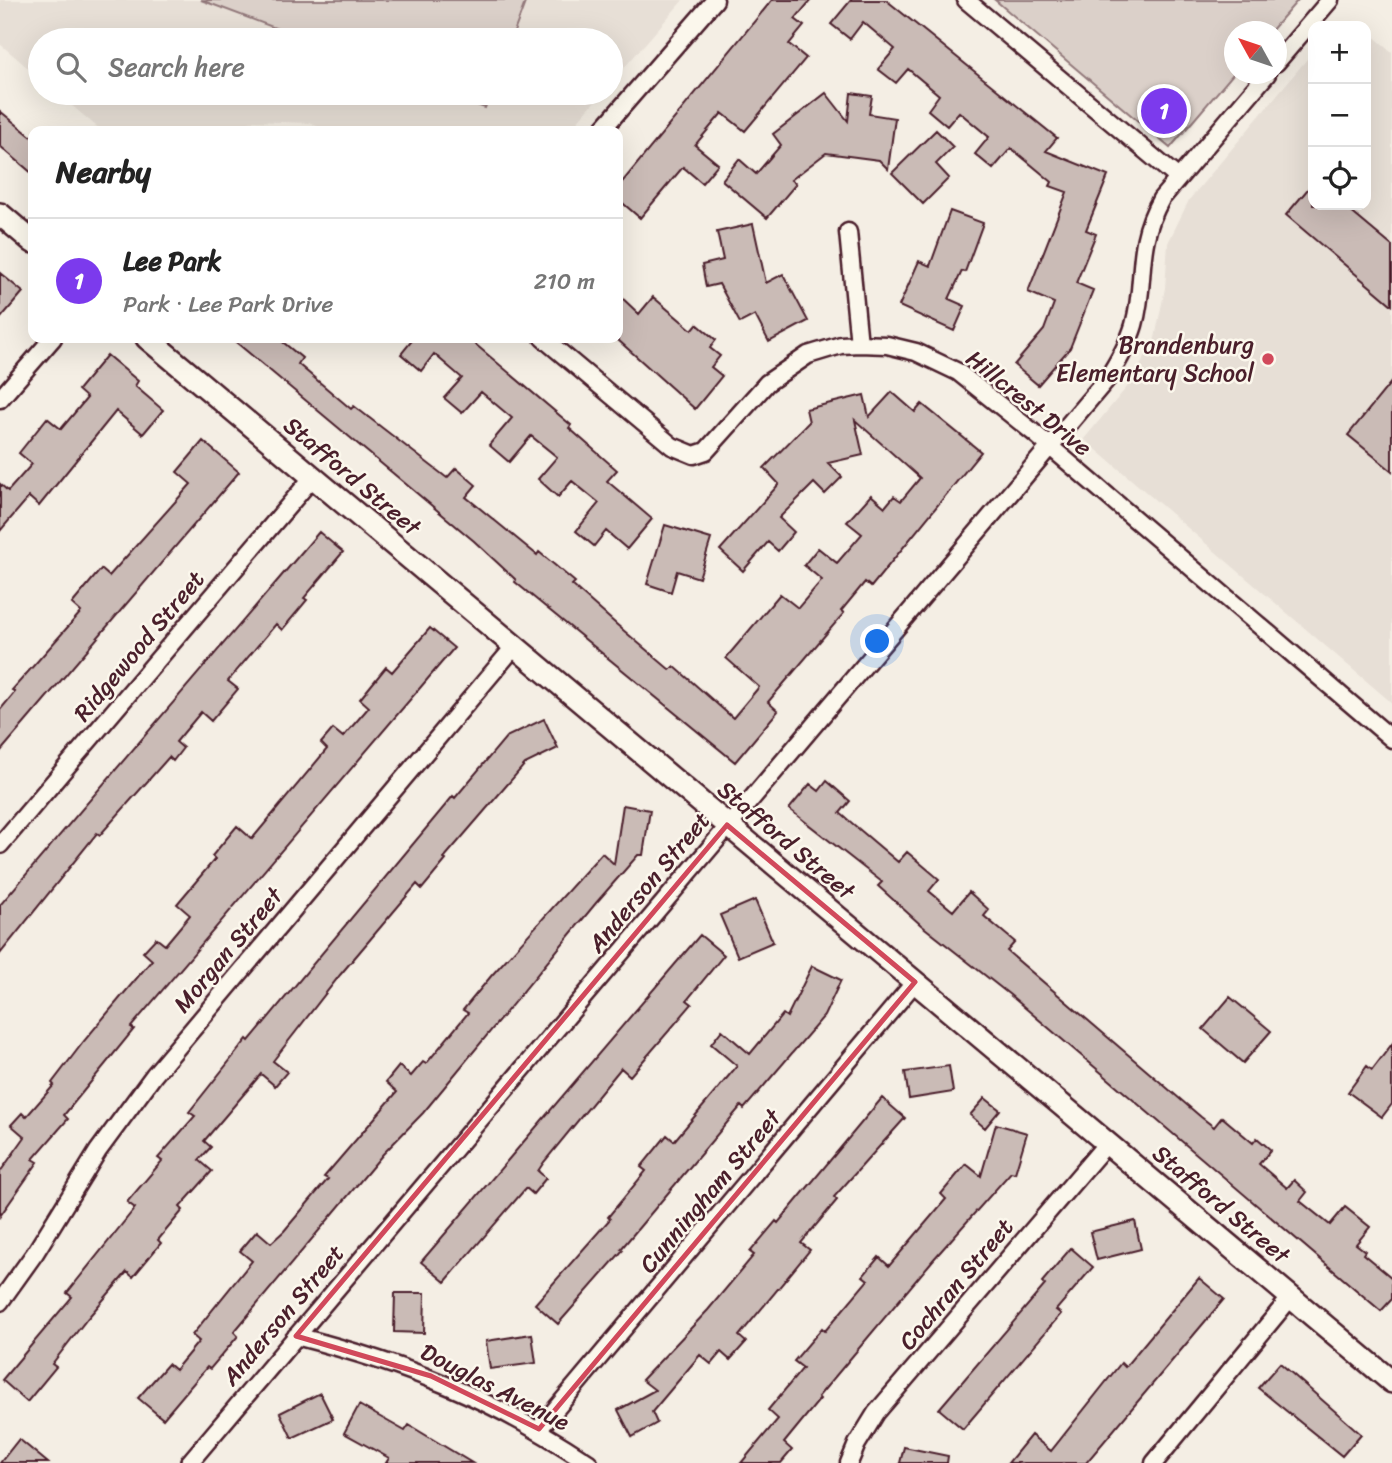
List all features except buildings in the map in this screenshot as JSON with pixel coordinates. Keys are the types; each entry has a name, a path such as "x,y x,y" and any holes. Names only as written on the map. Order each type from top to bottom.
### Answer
{"street":[{"path":"605,126 715,0"},
{"path":"966,0 1178,178"},
{"path":"1287,50 1330,0"},
{"name":"Anderson Street","path":"189,1463 1120,360 1134,324 1146,233 1161,199 1258,84"},
{"path":"0,214 28,238"},
{"path":"848,232 859,344"},
{"path":"0,399 48,343"},
{"name":"Stafford Street","path":"153,343 1392,1382"},
{"name":"Hillcrest Drive","path":"549,343 672,446 694,455 706,451 767,383 808,355 841,345 859,344 887,345 916,352 958,372 1049,446 1392,739"},
{"name":"Ridgewood Street","path":"0,845 313,477"},
{"name":"Morgan Street","path":"0,1302 35,1252 97,1151 154,1075 514,647"},
{"name":"Cunningham Street","path":"538,1429 915,982"},
{"name":"Cochran Street","path":"849,1463 856,1444 876,1413 1108,1142"},
{"path":"1154,1463 1291,1297"},
{"name":"Douglas Avenue","path":"296,1336 431,1376 538,1429 589,1463"}],"highlighted area":[{"path":"727,825 915,982 539,1429 431,1376 296,1336"}],"shaded area":[{"path":"0,0 683,0 623,69 623,28 28,28 28,68 0,44"},
{"path":"201,0 526,0 516,28 275,28"},
{"path":"995,0 1298,0 1280,21 1224,21 1225,84 1170,148"},
{"name":"Brandenburg Elementary School","path":"1371,34 1392,52 1392,703 1084,439 1132,381 1155,338 1165,288 1168,243 1189,200 1308,58 1308,210 1371,210"},
{"path":"71,105 592,105 573,126 316,126 310,123 254,121 238,126 96,126"}],"place":[{"name":"Lee Park","path":"1164,111"},
{"name":"Brandenburg Elementary School","path":"1268,359"}]}
